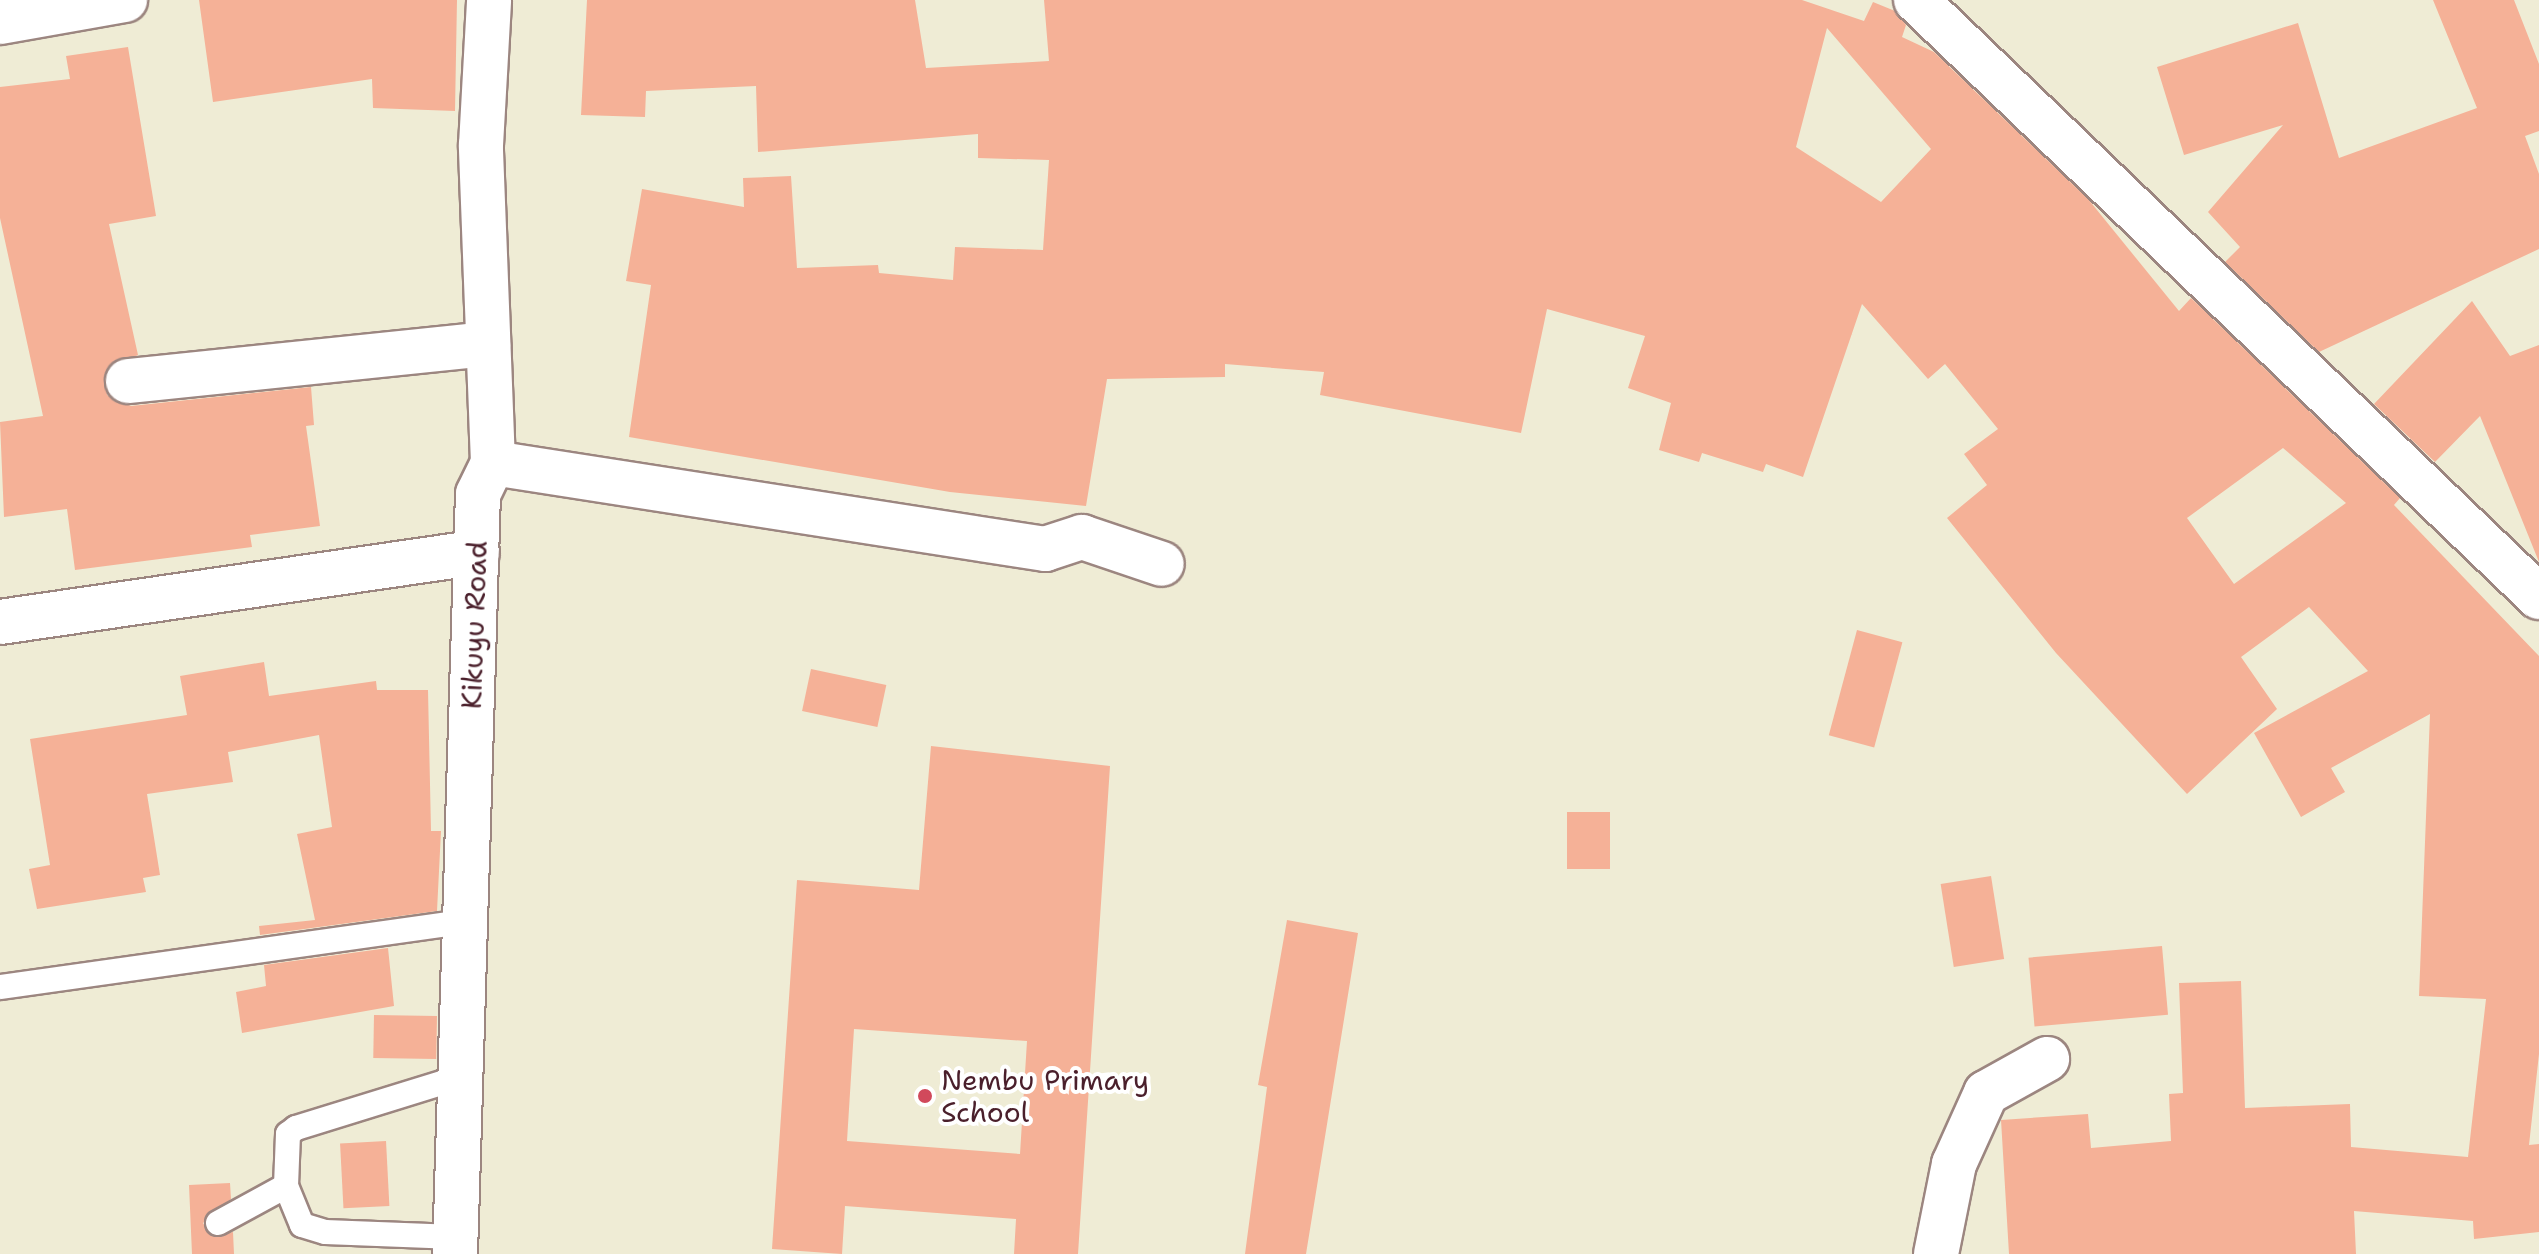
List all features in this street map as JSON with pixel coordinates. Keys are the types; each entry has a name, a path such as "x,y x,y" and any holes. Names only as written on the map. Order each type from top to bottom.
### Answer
{"street":[{"path":"0,22 125,0"},
{"name":"Kikuyu Road","path":"456,1246 478,494 493,463 481,145 489,0"},
{"path":"1916,0 2539,597"},
{"path":"128,381 488,344"},
{"path":"493,463 1045,549 1082,537 1162,564"},
{"path":"0,622 477,552"},
{"path":"1936,1254 1954,1164 1986,1093 2047,1059"}],"lane":[{"path":"0,987 465,922"},
{"path":"456,1246 325,1232 302,1225 286,1186 288,1134 296,1128 461,1077"},
{"path":"218,1223 286,1186"}],"building":[{"path":"199,0 457,0 455,111 373,108 372,79 213,102"},
{"path":"587,0 915,0 926,68 1049,61 1044,0 1802,0 1864,21 1873,2 1895,11 1906,25 1902,37 1934,52 2088,199 2179,311 2191,298 2400,498 2394,505 2539,656 2539,1054 2529,1145 2539,1144 2539,1232 2474,1239 2473,1221 2354,1211 2356,1254 2009,1254 2001,1120 2088,1114 2091,1148 2171,1141 2169,1094 2183,1093 2179,983 2241,981 2245,1108 2350,1104 2351,1147 2468,1157 2486,999 2419,996 2430,714 2331,768 2345,792 2301,817 2254,733 2368,671 2309,607 2241,657 2277,709 2187,794 2056,653 1947,518 1987,485 1964,454 1998,429 1945,364 1928,379 1862,304 1803,477 1766,464 1763,472 1702,453 1699,462 1659,450 1671,403 1628,388 1645,336 1547,309 1521,433 1320,395 1324,372 1225,364 1225,377 1107,379 1086,506 950,492 629,437 651,285 626,281 642,189 744,207 743,178 791,176 797,268 878,265 879,273 953,280 955,247 1043,250 1049,160 978,158 978,134 758,152 756,86 646,91 645,117 581,115","holes":["1827,28 1931,149 1881,202 1796,147","2283,448 2346,503 2234,584 2187,518"]},
{"path":"2433,0 2514,0 2539,64 2539,131 2525,136 2539,174 2539,249 2319,352 2225,262 2240,247 2208,212 2283,125 2184,155 2157,67 2298,23 2339,158 2477,108"},
{"path":"128,47 156,216 109,224 138,355 106,370 107,395 131,406 311,387 314,425 306,426 320,526 250,535 252,547 75,570 67,509 4,517 0,422 43,416 0,218 0,87 70,79 66,56"},
{"path":"2472,301 2510,356 2539,345 2539,562 2480,416 2435,462 2374,404"},
{"path":"1857,630 1902,642 1874,747 1829,735"},
{"path":"264,662 269,696 376,681 377,690 428,690 431,831 441,831 437,911 260,935 259,926 315,920 297,834 332,827 319,735 228,752 233,782 147,794 160,875 143,878 146,892 37,909 29,869 50,865 30,739 187,715 180,676"},
{"path":"811,669 886,685 877,727 802,711"},
{"path":"931,746 1110,766 1078,1254 1014,1254 1016,1219 845,1206 842,1254 772,1249 797,880 919,890","holes":["854,1029 1027,1041 1020,1154 847,1141"]},
{"path":"1567,812 1610,812 1610,869 1567,869"},
{"path":"1991,876 2004,959 1954,967 1941,884"},
{"path":"1287,920 1358,933 1306,1254 1245,1254 1267,1087 1258,1085"},
{"path":"2162,946 2168,1015 2035,1026 2029,958"},
{"path":"388,948 394,1006 242,1033 236,992 266,986 264,965"},
{"path":"374,1015 437,1016 436,1059 373,1058"},
{"path":"386,1141 389,1206 343,1208 340,1143"},
{"path":"230,1183 231,1199 203,1223 211,1236 233,1232 234,1254 192,1254 189,1185"}],"place":[{"name":"Nembu Primary School","path":"925,1096"}]}
